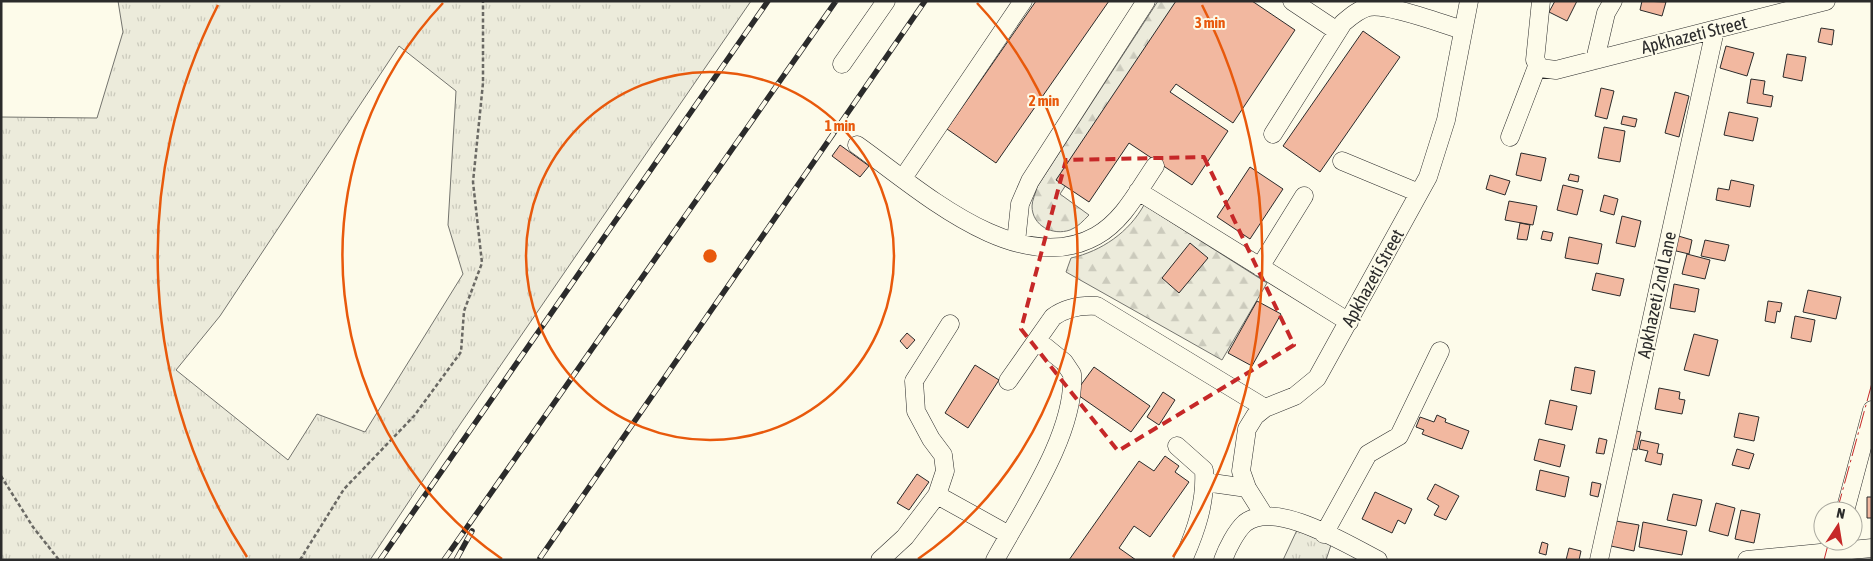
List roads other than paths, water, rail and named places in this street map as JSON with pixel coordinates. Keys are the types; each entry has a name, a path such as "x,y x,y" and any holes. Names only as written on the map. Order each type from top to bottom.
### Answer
{"street":[{"path":"842,64 886,1"},
{"path":"903,178 1023,1"},
{"path":"1016,242 1020,204 1030,182 1146,1"},
{"path":"1292,1 1337,32"},
{"name":"Apkhazeti Street","path":"1264,515 1247,488 1241,472 1247,429 1255,416 1266,408 1295,396 1317,378 1428,177 1446,120 1469,1"},
{"path":"1510,137 1538,64 1535,60 1541,1"},
{"path":"1595,60 1606,13 1613,1"},
{"name":"Apkhazeti Street","path":"1538,64 1540,68 1556,70 1826,1"},
{"path":"1273,134 1342,23 1370,7 1387,8 1463,30"},
{"name":"Apkhazeti 2nd Lane","path":"1599,560 1715,30"},
{"path":"857,145 965,222 1016,242 1053,249 1074,245 1097,236 1124,213 1155,166"},
{"path":"1342,161 1419,193"},
{"path":"1138,191 1349,322"},
{"path":"1260,267 1304,196"},
{"path":"1008,381 1053,317 1062,310 1082,305 1097,306 1266,408"},
{"path":"880,560 905,537 936,495 945,471 943,455 931,439 916,411 914,381 950,324"},
{"path":"995,560 1059,442 1071,402 1072,374 1064,362 1037,340"},
{"path":"1324,534 1368,454 1399,436 1440,351"},
{"path":"1848,501 1872,410"},
{"path":"1177,446 1204,470 1205,482 1198,523 1183,560"},
{"path":"1205,482 1247,488"},
{"path":"936,495 1009,535"},
{"path":"1223,560 1245,524 1264,515 1287,518 1378,560"},
{"path":"1747,560 1813,550"}],"railway":[{"path":"380,560 768,1"},
{"path":"444,560 836,1"},
{"path":"540,558 925,1"},
{"path":"456,560 472,531"}]}
